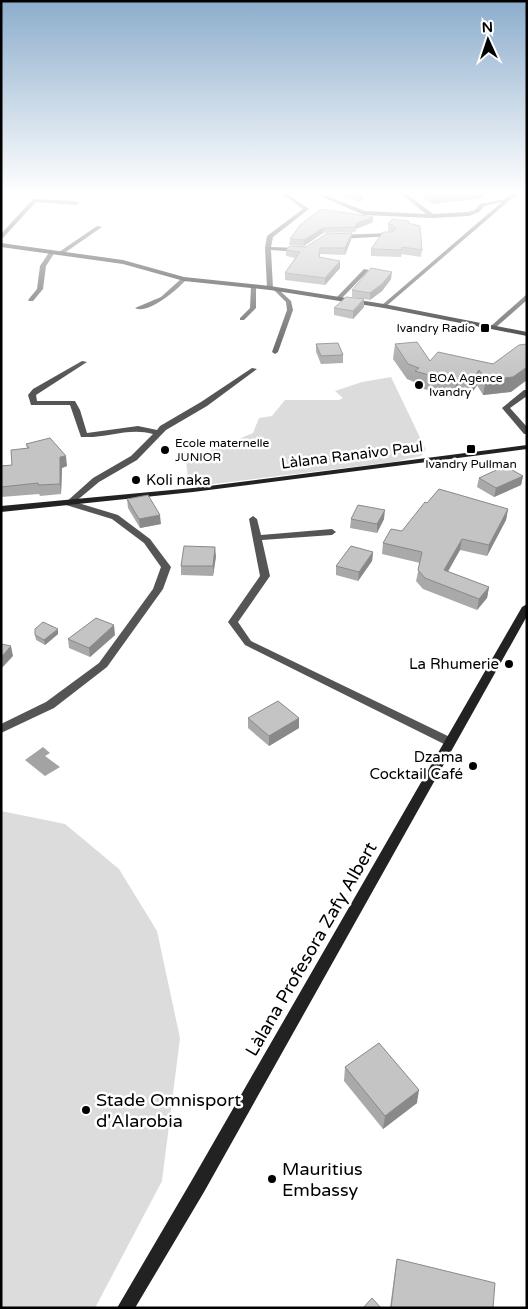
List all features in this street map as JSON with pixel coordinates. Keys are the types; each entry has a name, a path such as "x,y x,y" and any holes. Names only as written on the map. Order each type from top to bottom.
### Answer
{"street":[{"path":"31,300 40,288 43,266 50,255"},
{"path":"75,255 123,262 184,279 339,298 527,334"},
{"path":"269,255 274,289 288,302 290,310 276,352"},
{"path":"384,306 442,255"},
{"path":"339,298 366,270"},
{"path":"138,308 163,298 184,279"},
{"path":"242,319 253,308 253,287"},
{"path":"493,327 527,296"},
{"path":"84,362 32,394 34,403 72,404 76,407 79,428 84,435 95,436 137,427 158,433"},
{"path":"69,503 96,480 134,458 158,433 254,369"},
{"path":"527,392 506,408 527,432"},
{"name":"Làlana Ranaivo Paul","path":"1,509 192,490 527,447"},
{"path":"1,729 50,705 103,664 158,589 166,567 147,541 116,517 69,503"},
{"path":"253,519 265,576 233,622 248,643 450,742"},
{"path":"257,538 332,532"},
{"name":"Làlana Profesora Zafy Albert","path":"125,1308 198,1186 527,607"}],"shaded area":[{"path":"391,377 426,450 421,456 393,462 189,487 186,461 253,433 259,418 272,416 285,400 339,400 343,398 335,391 362,382"},
{"path":"43,747 50,753 45,756 60,767 45,776 25,760"},
{"name":"Stade Omnisport d'Alarobia","path":"1,811 65,824 119,869 157,931 180,1038 162,1181 95,1308 1,1308"}],"building":[{"path":"298,255 319,255 319,257 340,261 325,278 285,273"},
{"path":"371,268 392,272 382,284 370,293 352,290"},
{"path":"346,297 364,299 353,311 334,308"},
{"path":"417,342 430,361 438,352 493,364 519,345 527,344 527,367 513,377 486,380 479,370 472,381 459,378 456,383 415,371 419,368 408,364 395,344"},
{"path":"338,343 343,355 321,356 316,344"},
{"path":"50,438 66,456 60,457 60,484 38,485 38,483 1,487 1,466 12,465 11,450 29,448 26,444"},
{"path":"505,466 523,476 496,488 479,478"},
{"path":"439,489 508,509 489,545 462,539 444,570 489,587 479,599 425,578 418,570 422,552 383,543 391,529 402,531 425,502 427,503"},
{"path":"148,495 160,515 139,519 127,499"},
{"path":"358,505 385,510 377,524 351,519"},
{"path":"184,546 215,547 213,566 181,566"},
{"path":"351,546 373,552 359,572 336,566"},
{"path":"96,618 114,625 89,648 68,639"},
{"path":"43,622 58,629 44,640 35,635 35,629"},
{"path":"1,644 11,646 1,657"},
{"path":"278,701 299,718 269,736 248,718"},
{"path":"379,1043 419,1090 385,1116 345,1067"},
{"path":"397,1259 495,1283 493,1308 391,1308"},
{"path":"372,1298 381,1308 363,1308"}],"place":[{"name":"Ivandry Radio","path":"485,328"},
{"name":"BOA Agence Ivandry","path":"419,385"},
{"name":"Ivandry Pullman","path":"471,449"},
{"name":"Ecole maternelle JUNIOR","path":"165,450"},
{"name":"Koli naka","path":"136,480"},
{"name":"La Rhumerie","path":"509,664"},
{"name":"Dzama Cocktail Café","path":"473,766"},
{"name":"Stade Omnisport d'Alarobia","path":"86,1110"},
{"name":"Mauritius Embassy","path":"272,1179"}]}
